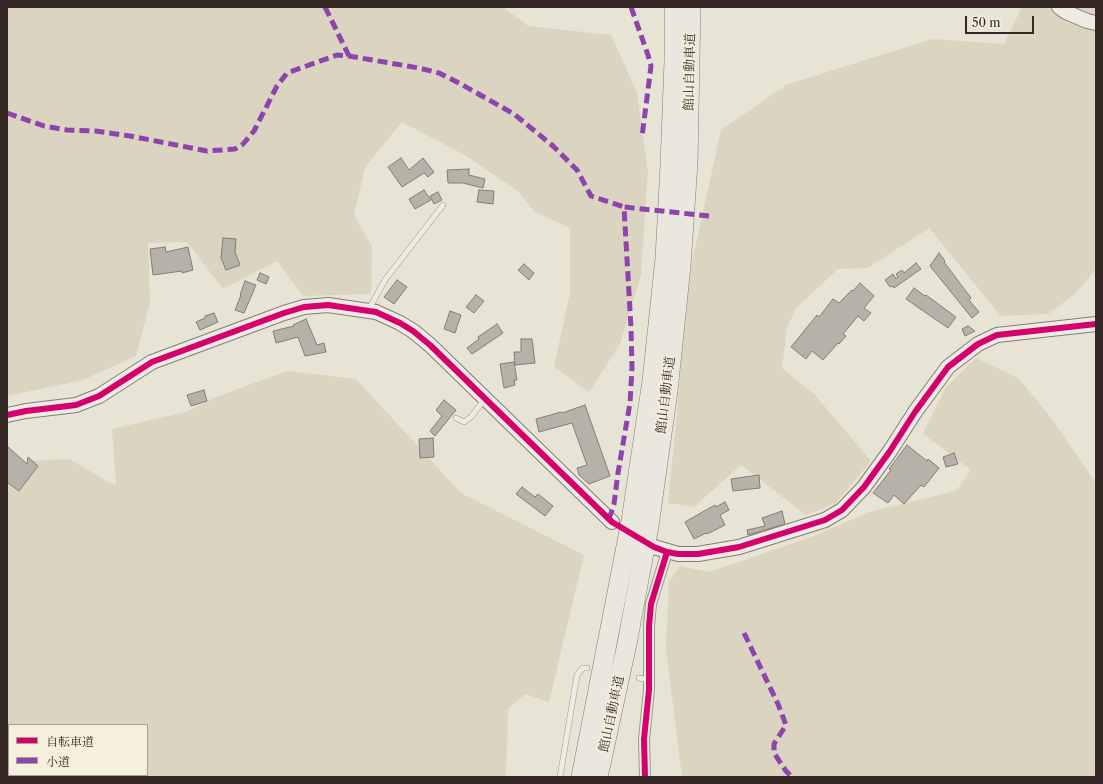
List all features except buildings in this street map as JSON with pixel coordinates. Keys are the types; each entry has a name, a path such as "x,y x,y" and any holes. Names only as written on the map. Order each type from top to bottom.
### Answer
{"highway":[{"name":"館山自動車道","path":"581,777 631,521 652,381 665,258 670,173 674,61 674,7"},
{"name":"館山自動車道","path":"598,777 627,644 647,533 668,390 681,266 688,164 691,7"}],"street":[{"path":"1064,9 1087,21 1096,23"},
{"path":"7,415 26,411 76,405 99,396 152,362 304,307 328,305 368,310 400,323 413,331 430,345 612,522"},
{"path":"645,777 644,679 651,604 661,550 678,554 698,554 739,547 825,520 842,510 864,487 890,451 915,412 948,367 978,344 997,335 1096,324"}],"lane":[{"path":"368,310 384,280 443,205"},
{"path":"456,418 464,422 471,417 485,399"},
{"path":"560,777 577,675 583,668 587,668"}],"shaded area":[{"path":"7,7 503,7 528,26 611,35 637,93 648,171 641,275 620,344 589,392 554,367 570,293 570,228 535,212 518,191 463,154 402,122 365,167 354,215 372,247 371,294 303,296 277,261 223,289 187,242 148,243 150,303 136,356 83,380 7,396"},
{"path":"1022,7 1096,7 1096,269 1076,293 1048,314 1001,316 929,228 868,268 838,269 797,307 787,327 782,368 816,396 871,461 836,503 806,515 741,465 694,507 668,503 688,281 721,130 786,85 932,39 1004,44"},
{"path":"976,358 1018,378 1049,415 1096,483 1096,777 682,777 666,649 669,582 680,566 709,572 814,536 869,512 956,491 971,470 923,434 945,388"},
{"path":"287,371 356,379 461,493 584,555 549,702 525,694 508,709 506,777 7,777 7,462 69,459 116,486 112,429 186,412 216,397"}],"marked path":[{"path":"325,7 349,56"},
{"path":"631,7 651,66 642,137"},
{"path":"7,113 44,126 67,130 96,131 130,136 207,151 235,149 243,144 254,131 277,86 287,73 337,55 349,56 419,68 439,73 459,83 514,114 553,146 577,170 591,196 624,207"},
{"path":"609,519 614,504 630,403 632,368 624,207 709,216"},
{"path":"744,633 778,704 786,725 774,744 774,753 792,777"}],"cycle path":[{"path":"7,415 26,411 76,405 99,396 152,362 304,307 328,305 376,312 400,323 413,331 430,345 612,522 654,547 667,552 678,554 698,554 739,547 825,520 842,510 864,487 890,451 915,412 948,367 978,344 997,335 1096,324"},
{"path":"645,777 644,739 649,690 649,626 651,604 667,552"}]}
